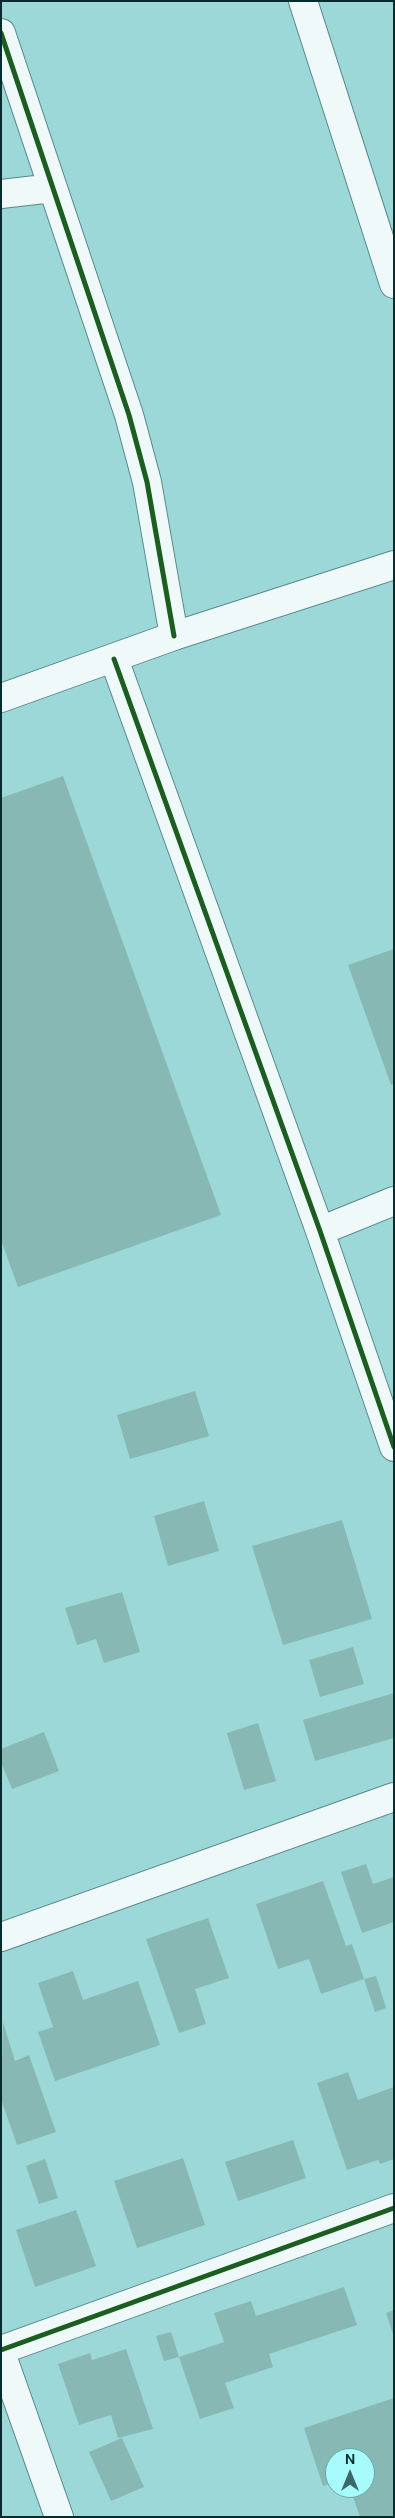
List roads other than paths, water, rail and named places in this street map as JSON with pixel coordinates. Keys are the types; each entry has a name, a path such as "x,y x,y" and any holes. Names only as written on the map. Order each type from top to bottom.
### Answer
{"street":[{"path":"303,1 394,284"},
{"path":"1,33 104,338 142,463 174,636"},
{"path":"1,194 53,188"},
{"path":"1,698 174,636 394,565"},
{"path":"114,659 320,1231 394,1447"},
{"path":"320,1231 394,1201"},
{"path":"1,1937 394,1797"},
{"path":"60,2517 1,2351 394,2208"}]}
